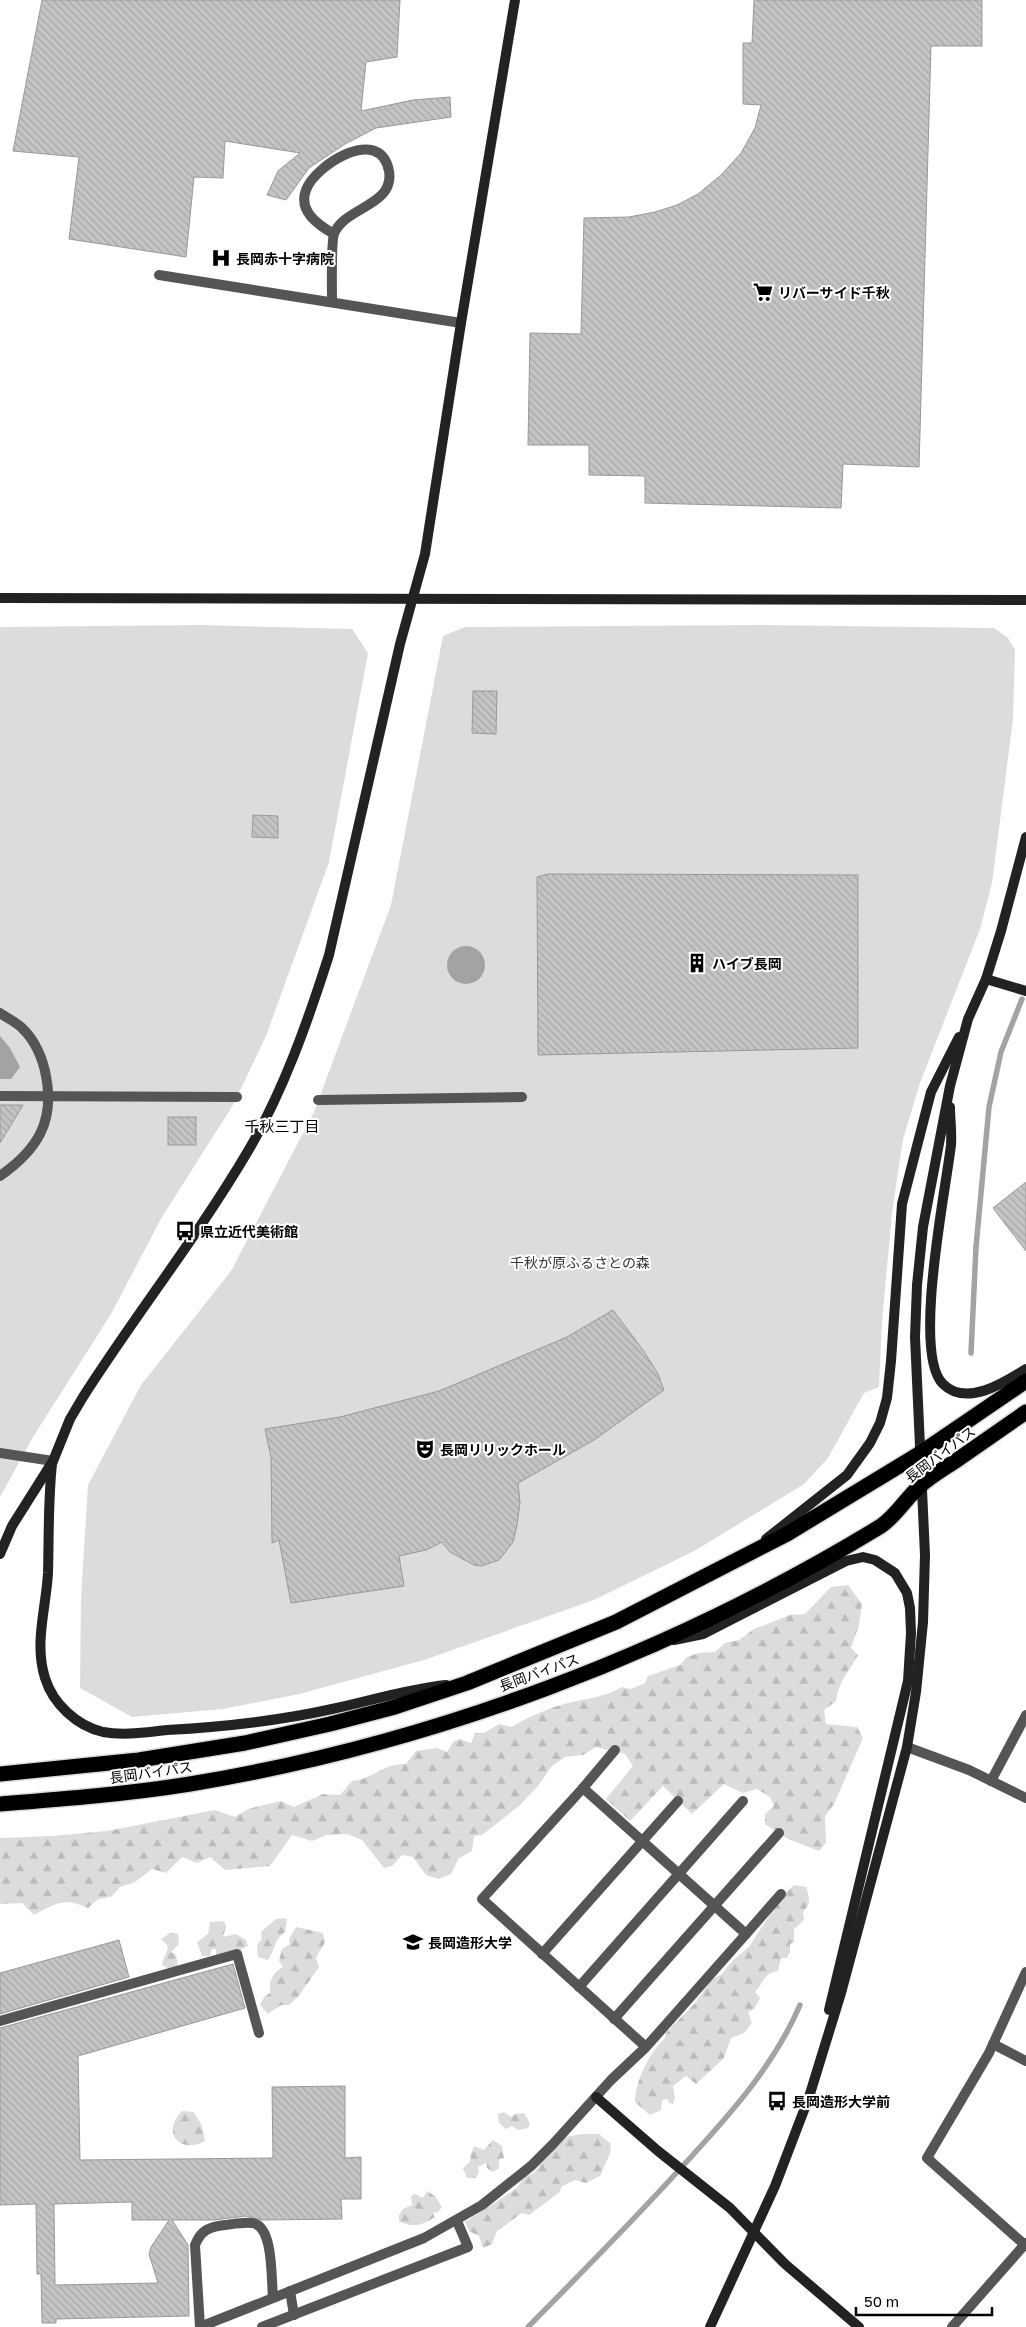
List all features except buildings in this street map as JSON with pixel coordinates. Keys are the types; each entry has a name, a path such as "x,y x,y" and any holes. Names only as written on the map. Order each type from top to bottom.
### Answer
{"highway":[{"name":"長岡バイパス","path":"0,1774 139,1760 245,1743 330,1724 467,1683 616,1622 786,1534 919,1454 1026,1381"},
{"name":"長岡バイパス","path":"0,1804 90,1797 189,1784 271,1768 356,1749 431,1728 515,1699 657,1644 764,1591 884,1524 921,1485 1026,1412"}],"street":[{"path":"0,1554 16,1519 53,1461 70,1420 93,1382 184,1252 249,1150 300,1038 329,955 400,644 425,554 461,323 515,0"},
{"path":"332,302 334,234 344,222 381,196 387,187 389,179 387,164 373,150 353,150 331,164 308,183 304,195 306,208 319,225 334,234"},
{"path":"159,275 461,323"},
{"path":"0,598 1026,600"},
{"path":"734,1561 788,1523 847,1475 870,1443 880,1423 887,1398 891,1361 902,1204 930,1092 968,1019 986,979 1001,932 1026,837"},
{"path":"986,979 1026,991"},
{"path":"0,1013 22,1029 36,1048 44,1065 50,1096 46,1122 35,1144 19,1163 0,1176"},
{"path":"710,2327 754,2233 792,2142 808,2097 841,1993 906,1747 916,1692 923,1622 925,1555 915,1337 917,1285 924,1227 950,1086 968,1019"},
{"path":"950,1086 951,1143 931,1303 931,1352 935,1369 942,1383 954,1392 970,1394 1005,1382 1026,1369"},
{"path":"0,1096 238,1097"},
{"path":"318,1100 522,1097"},
{"path":"0,1454 53,1461"},
{"path":"53,1461 48,1504 48,1576 40,1639 41,1659 45,1680 54,1697 68,1714 90,1728 120,1733 282,1720 416,1688 467,1683"},
{"path":"657,1644 703,1634 846,1561 863,1558 875,1560 887,1566 901,1580 906,1592 910,1608 911,1625 908,1681 818,2062"},
{"path":"991,1781 1026,1715"},
{"path":"906,1747 951,1763 1026,1798"},
{"path":"615,1750 482,1899 646,2047"},
{"path":"582,1788 746,1934"},
{"path":"542,1954 678,1801"},
{"path":"579,1987 678,1873 744,1801"},
{"path":"614,2019 779,1832"},
{"path":"273,2297 268,2237 262,2228 254,2222 211,2227 200,2233 195,2245 200,2327 424,2238 457,2221 489,2200 531,2166 646,2047 781,1894"},
{"path":"0,2021 237,1954 259,2033"},
{"path":"952,2327 1026,2244 927,2158 993,2044 1026,1972"},
{"path":"993,2044 1026,2061"},
{"path":"596,2097 658,2152 730,2208 786,2264 859,2327"},
{"path":"262,2327 468,2247 457,2221"},
{"path":"290,2291 294,2314"}],"green space":[{"path":"202,625 352,629 368,653 329,862 266,1036 233,1105 162,1217 111,1314 33,1437 0,1497 0,627"},
{"name":"千秋が原ふるさとの森","path":"761,625 994,628 1008,638 1015,650 1013,719 992,883 980,929 920,1083 903,1139 892,1213 882,1322 879,1387 864,1393 828,1458 804,1484 696,1550 594,1600 424,1660 299,1694 223,1709 132,1717 80,1688 81,1598 88,1485 141,1385 231,1271 314,1112 391,905 443,636 465,627"},
{"path":"848,1585 862,1604 859,1625 851,1648 858,1655 841,1683 836,1701 824,1710 826,1724 857,1727 863,1738 834,1804 825,1816 826,1843 819,1851 788,1839 765,1824 765,1814 774,1806 770,1797 757,1789 743,1793 724,1784 692,1814 663,1786 630,1821 606,1799 633,1766 625,1754 596,1747 583,1755 565,1757 551,1767 538,1786 519,1806 482,1835 474,1836 472,1851 459,1858 451,1874 438,1879 426,1875 413,1857 402,1855 392,1866 384,1868 362,1840 347,1834 327,1835 312,1841 292,1835 270,1866 225,1870 210,1857 197,1863 182,1857 166,1873 152,1869 135,1882 120,1887 111,1897 98,1899 88,1908 66,1902 48,1907 34,1915 22,1903 0,1904 0,1838 107,1831 215,1810 235,1817 248,1809 281,1801 294,1807 323,1794 340,1795 352,1781 360,1780 391,1766 406,1764 416,1751 437,1748 447,1752 453,1742 459,1739 471,1743 475,1733 484,1733 499,1724 512,1727 533,1715 558,1706 604,1695 622,1687 631,1689 645,1683 648,1676 680,1665 687,1657 699,1653 715,1652 725,1643 739,1640 754,1629 790,1615 805,1614 831,1587"},
{"path":"794,1885 806,1887 808,1894 809,1903 803,1912 804,1920 794,1929 794,1942 790,1944 790,1952 787,1958 781,1958 778,1971 769,1974 755,1992 760,1998 754,2009 748,2012 752,2023 744,2033 731,2038 724,2058 696,2084 686,2076 673,2086 675,2098 673,2104 669,2103 667,2099 662,2100 661,2110 650,2115 635,2102 644,2067 654,2051 665,2038 666,2033 695,2003 712,1979 721,1975 733,1960 749,1947 782,1896"},
{"path":"287,1918 285,1932 277,1941 268,1960 258,1957 257,1945 262,1939 261,1932 276,1919"},
{"path":"224,1921 226,1926 223,1937 236,1934 246,1940 248,1946 241,1949 243,1956 216,1956 216,1949 212,1949 210,1956 202,1956 197,1942 208,1934 210,1922"},
{"path":"296,1927 323,1933 325,1942 316,1958 319,1967 298,1997 289,2005 281,2005 268,2014 260,2005 264,1997 270,1993 270,1985 274,1975 283,1967 279,1961 282,1949 290,1944 289,1939"},
{"path":"170,1933 178,1934 179,1944 171,1952 176,1955 178,1966 170,1969 162,1965 168,1946 161,1939"},
{"path":"182,2111 194,2112 202,2126 205,2141 196,2145 187,2145 176,2139 173,2127"},
{"path":"504,2112 511,2117 515,2114 524,2113 530,2123 528,2128 518,2130 512,2126 506,2129 499,2123 498,2114"},
{"path":"599,2134 611,2144 610,2153 600,2176 586,2183 575,2180 561,2187 560,2192 529,2215 522,2213 497,2231 492,2244 483,2248 479,2236 469,2231 465,2222 517,2188 525,2176 534,2173 554,2145 565,2137"},
{"path":"493,2140 502,2146 504,2158 499,2159 499,2168 493,2172 487,2168 486,2163 478,2167 479,2172 476,2178 467,2178 463,2168 470,2162 474,2146 484,2150"},
{"path":"427,2191 435,2196 442,2207 438,2212 433,2213 435,2217 417,2225 409,2225 399,2221 399,2215 403,2209 412,2205 411,2196 415,2194 423,2198"}],"shaded area":[{"path":"466,946 473,947 479,952 484,958 484,972 479,978 473,983 466,984 459,983 453,978 448,972 447,965 448,958 453,952 459,947"},
{"path":"0,1036 10,1048 20,1067 11,1079 0,1079"}],"waterway":[{"path":"971,1353 976,1247 989,1107 1001,1052 1022,999"},
{"path":"528,2327 643,2209 731,2112 776,2050 800,2005"}],"place":[{"name":"長岡赤十字病院","path":"221,258"},
{"name":"リバーサイド千秋","path":"763,292"},
{"name":"ハイブ長岡","path":"697,963"},
{"name":"県立近代美術館","path":"185,1231"},
{"name":"長岡リリックホール","path":"425,1449"},
{"name":"長岡造形大学","path":"413,1942"},
{"name":"長岡造形大学前","path":"777,2101"}],"district":[{"name":"千秋三丁目","path":"282,1126"}]}
